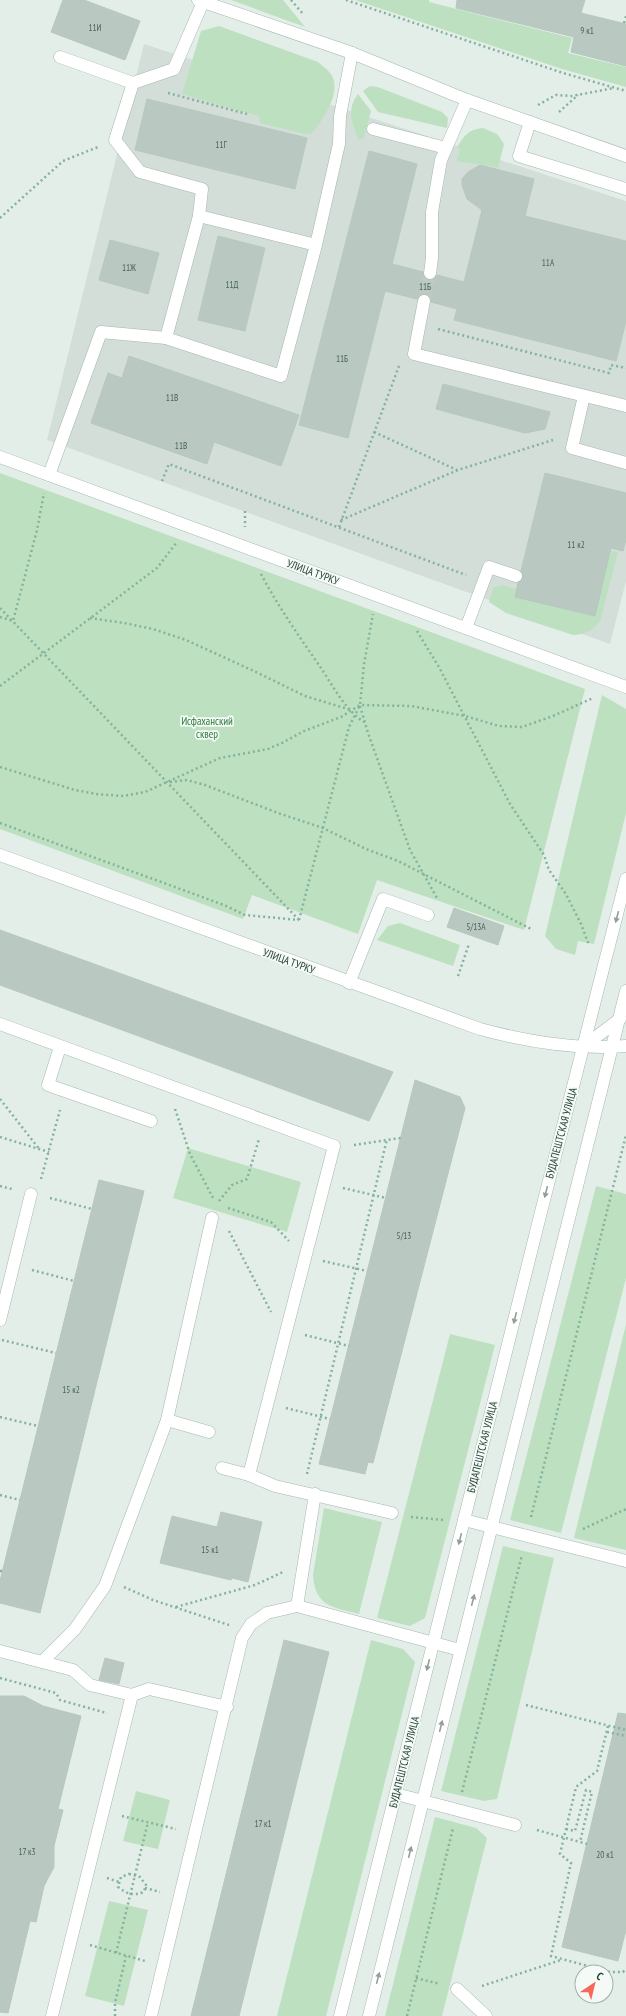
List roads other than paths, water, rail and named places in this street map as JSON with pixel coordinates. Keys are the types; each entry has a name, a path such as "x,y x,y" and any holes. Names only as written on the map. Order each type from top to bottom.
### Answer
{"street":[{"path":"60,57 133,83 174,69 200,1 352,53 467,100 626,156"},
{"path":"49,475 101,332 166,338 281,376 316,244 339,144 340,116 352,53"},
{"path":"133,83 115,140 140,172 202,189 199,216 166,338"},
{"path":"430,273 432,258 432,212 441,160 467,100"},
{"path":"528,122 519,156 626,189"},
{"path":"373,129 446,148"},
{"path":"199,216 316,244"},
{"path":"424,301 414,354 626,406"},
{"path":"584,396 572,448 626,463"},
{"name":"УЛИЦА ТУРКУ","path":"0,457 626,687"},
{"path":"466,628 489,567 516,576"},
{"name":"УЛИЦА ТУРКУ","path":"0,855 349,983 480,1029 508,1037 584,1046 626,1046"},
{"name":"БУДАПЕШТСКАЯ УЛИЦА","path":"340,2016 626,879"},
{"path":"349,983 383,899 428,915"},
{"path":"369,2016 611,1047 623,1018 626,991"},
{"path":"584,1046 623,1018"},
{"path":"0,1024 60,1048 265,1121 334,1148 249,1476"},
{"path":"60,1048 48,1085 151,1121"},
{"path":"0,1320 32,1194"},
{"path":"42,1662 75,1629 107,1580 167,1420 212,1218"},
{"path":"167,1420 209,1432"},
{"path":"222,1468 275,1486 392,1513"},
{"path":"297,1606 315,1494"},
{"path":"464,1520 626,1561"},
{"path":"151,2016 227,1706 242,1638 252,1624 267,1613 297,1606 460,1650"},
{"path":"0,1651 73,1670 90,1685 132,1695 149,1689 227,1706"},
{"path":"52,2016 132,1695"},
{"path":"396,1794 515,1825"},
{"path":"457,1989 486,2016"}],"tunnel":[{"path":"424,301 430,273"}],"park label":[{"name":"Исфаханский сквер","path":"207,727"}]}
